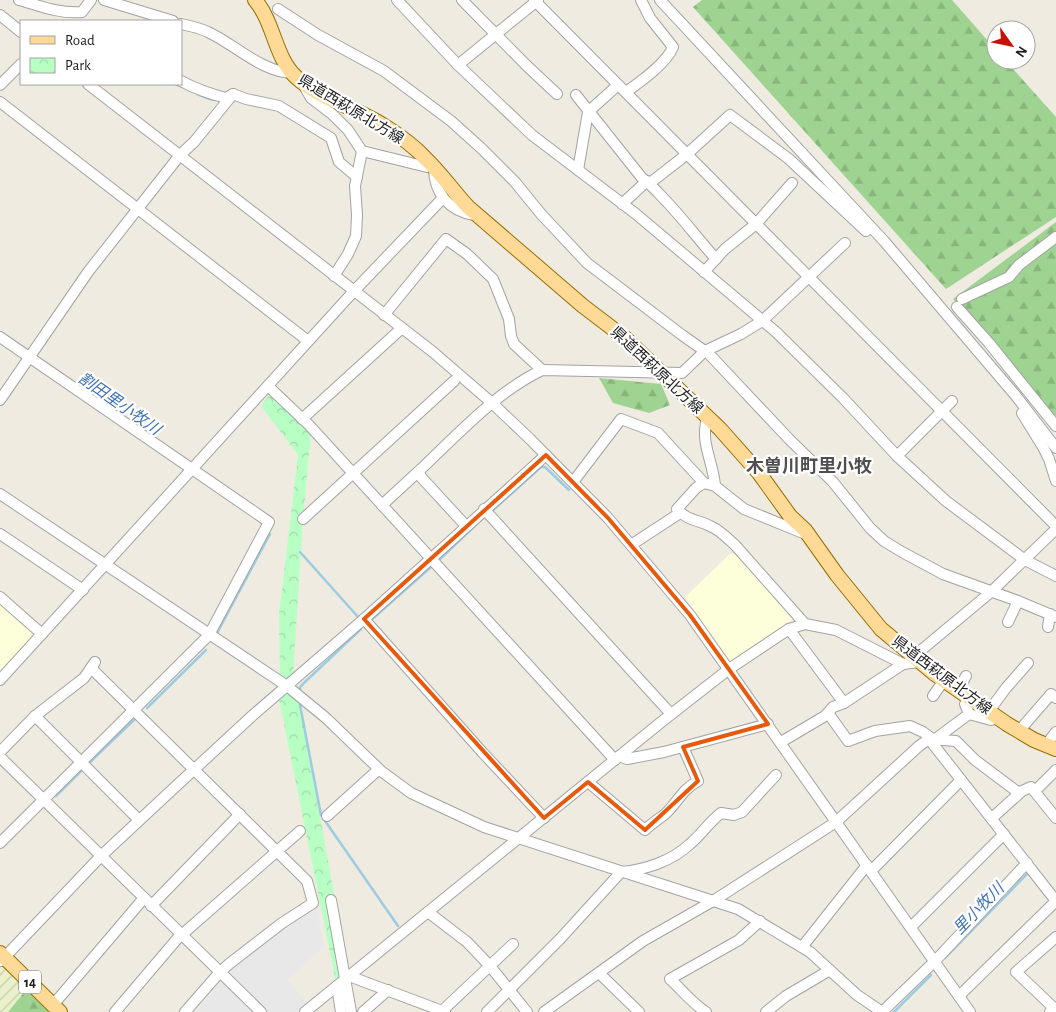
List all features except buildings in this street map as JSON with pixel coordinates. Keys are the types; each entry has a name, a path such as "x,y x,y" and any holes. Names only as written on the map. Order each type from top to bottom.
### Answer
{"main road":[{"name":"県道西萩原北方線","path":"255,0 264,12 286,66 297,78 318,92 385,126 410,144 433,167 451,190 478,216 583,306 626,338 720,429 758,473 790,516 809,536 837,575 881,629 912,661 964,693 1019,731 1051,747"},
{"name":"14","path":"2,957 58,1010"}],"street":[{"path":"19,0 64,12 82,12 91,0"},
{"path":"104,0 170,20"},
{"path":"268,21 285,0"},
{"path":"397,0 458,65 532,135 622,204 776,332 843,398 896,456 946,501 1025,560 1056,576"},
{"path":"462,0 557,94"},
{"path":"578,170 588,112 622,88 649,75 671,52 673,47 650,18 642,0"},
{"path":"660,0 884,241 1016,396 1056,448"},
{"path":"458,65 497,35 536,1 1056,528 991,592 912,661 833,708 781,742"},
{"path":"278,9 318,35 384,72 451,122 481,148 515,182 547,220 588,263 705,351 727,371 776,426 834,482 870,528 884,541 943,574 1053,615 1048,627"},
{"path":"0,15 20,31"},
{"path":"182,24 206,31 255,61 280,73 297,78 310,98 332,114 348,130 362,151 433,167 438,192 442,199 468,214 478,216"},
{"path":"0,85 20,65"},
{"path":"182,82 197,90 226,98 232,94"},
{"path":"89,85 433,352 546,455 608,518 690,615 970,1012"},
{"path":"232,94 278,106 330,138 338,162 358,176"},
{"path":"0,400 88,272 137,208 180,155 194,142 232,94"},
{"path":"576,95 642,178 681,216 716,259"},
{"path":"0,102 308,341"},
{"path":"622,204 648,182 686,155 730,115 789,159 872,237 884,241"},
{"path":"334,276 348,254 356,236 355,186 362,151"},
{"path":"704,272 725,249 756,224 792,183"},
{"path":"0,680 308,341 442,199"},
{"path":"1056,237 1019,265 1009,277 959,303 1056,426"},
{"path":"384,315 446,239 467,254 493,279 509,319 514,344 542,370"},
{"path":"382,504 492,404 532,374 542,370 682,373 705,351 741,334 762,321 845,243"},
{"path":"302,419 402,328"},
{"path":"0,337 269,522 209,635 0,843"},
{"path":"302,518 454,381"},
{"path":"268,386 353,473 617,758 627,759 683,747 768,724"},
{"path":"1016,396 1020,410 1049,459 1056,481"},
{"path":"896,456 952,401"},
{"path":"707,418 704,430 708,457 714,474 710,484"},
{"path":"573,482 621,419 658,433 710,484 744,509 809,536"},
{"path":"2,957 101,856 196,767 546,455"},
{"path":"419,471 421,477 466,526"},
{"path":"710,484 696,488 677,509 686,518 712,526 728,539 805,624"},
{"path":"0,495 287,686 326,718 380,769 411,793 484,827 738,909 810,952 856,995 882,1012 1027,863"},
{"path":"484,509 671,714"},
{"path":"630,544 680,513"},
{"path":"0,534 83,590"},
{"path":"0,597 42,634"},
{"path":"1008,622 1018,601"},
{"path":"364,619 483,753 544,818"},
{"path":"305,1012 671,714 729,669 789,629 805,624 836,630 912,661"},
{"path":"789,629 844,703"},
{"path":"0,752 35,716 84,678 95,662 136,708 280,849 307,881 313,903 282,923 220,972 185,1012"},
{"path":"544,1012 643,941 712,901 836,822 919,746 969,714 991,720 1006,688 1028,663"},
{"path":"966,676 964,693 965,704 969,714"},
{"path":"933,696 944,680"},
{"path":"1019,731 1051,694 1056,698"},
{"path":"828,713 848,741 874,731 910,726 923,732 931,739 1027,863 1053,889 1056,901 959,996"},
{"path":"35,716 139,820"},
{"path":"1051,747 1056,732"},
{"path":"931,739 956,741 975,760 1019,793"},
{"path":"588,782 645,830 664,814 688,787 698,781 683,747"},
{"path":"0,757 260,1012"},
{"path":"196,767 240,814 280,849"},
{"path":"327,816 380,769"},
{"path":"1035,791 1056,770"},
{"path":"487,1012 560,939 621,872 638,871 672,857 689,846 713,819 721,814 734,815 742,812 776,775"},
{"path":"802,947 869,868 961,780"},
{"path":"992,818 1019,793 1032,787 1056,818"},
{"path":"58,1010 147,902 240,814"},
{"path":"115,1012 181,935 300,832"},
{"path":"911,927 1004,834"},
{"path":"331,900 351,1012"},
{"path":"428,912 468,942 527,1012"},
{"path":"706,1012 698,1007 670,979 739,940 760,921"},
{"path":"1053,1010 1016,972 1056,937"},
{"path":"344,980 388,990 443,1012 513,944"},
{"path":"766,1012 786,996 830,970"},
{"path":"599,973 639,1012"},
{"path":"341,1012 344,980"},
{"path":"363,1012 388,990"}],"highlighted area":[{"path":"546,455 608,518 690,615 768,724 683,747 698,781 645,830 588,782 544,818 364,619"}],"shaded area":[{"path":"731,553 741,558 793,619 729,662 685,597"},
{"path":"0,600 37,633 0,674"},
{"path":"316,907 324,946 287,980 308,1004 298,1012 196,1012 229,971 244,957 295,918"},
{"path":"0,963 31,984 8,1012 0,1012"}],"green space":[{"path":"702,0 952,0 986,39 986,70 1014,70 1056,117 1056,217 946,289 693,7"},
{"path":"1056,222 1056,421 953,299"},
{"path":"599,378 661,384 670,405 649,413 613,403"},
{"path":"270,394 311,433 303,519 293,677 287,682 280,678 279,614 298,455 261,406"},
{"path":"287,686 298,695 349,976 350,1012 342,1012 278,694"},
{"path":"31,984 53,1005 48,1012 8,1012"}],"waterway":[{"path":"178,85 183,87"},
{"path":"197,94 215,100"},
{"path":"491,512 541,467 545,467 569,490"},
{"path":"439,560 483,518"},
{"path":"216,635 270,534"},
{"path":"300,552 359,618"},
{"path":"370,621 431,567"},
{"path":"300,693 300,687 361,629"},
{"path":"147,708 206,650"},
{"path":"300,705 321,815 398,926"},
{"path":"88,764 136,718"},
{"path":"56,796 82,770"},
{"name":"里小牧川","path":"945,958 1028,873"},
{"name":"里小牧川","path":"894,1012 931,975"}],"district":[{"name":"木曽川町里小牧","path":"809,466"}],"water label":[{"name":"割田里小牧川","path":"120,403"}]}
